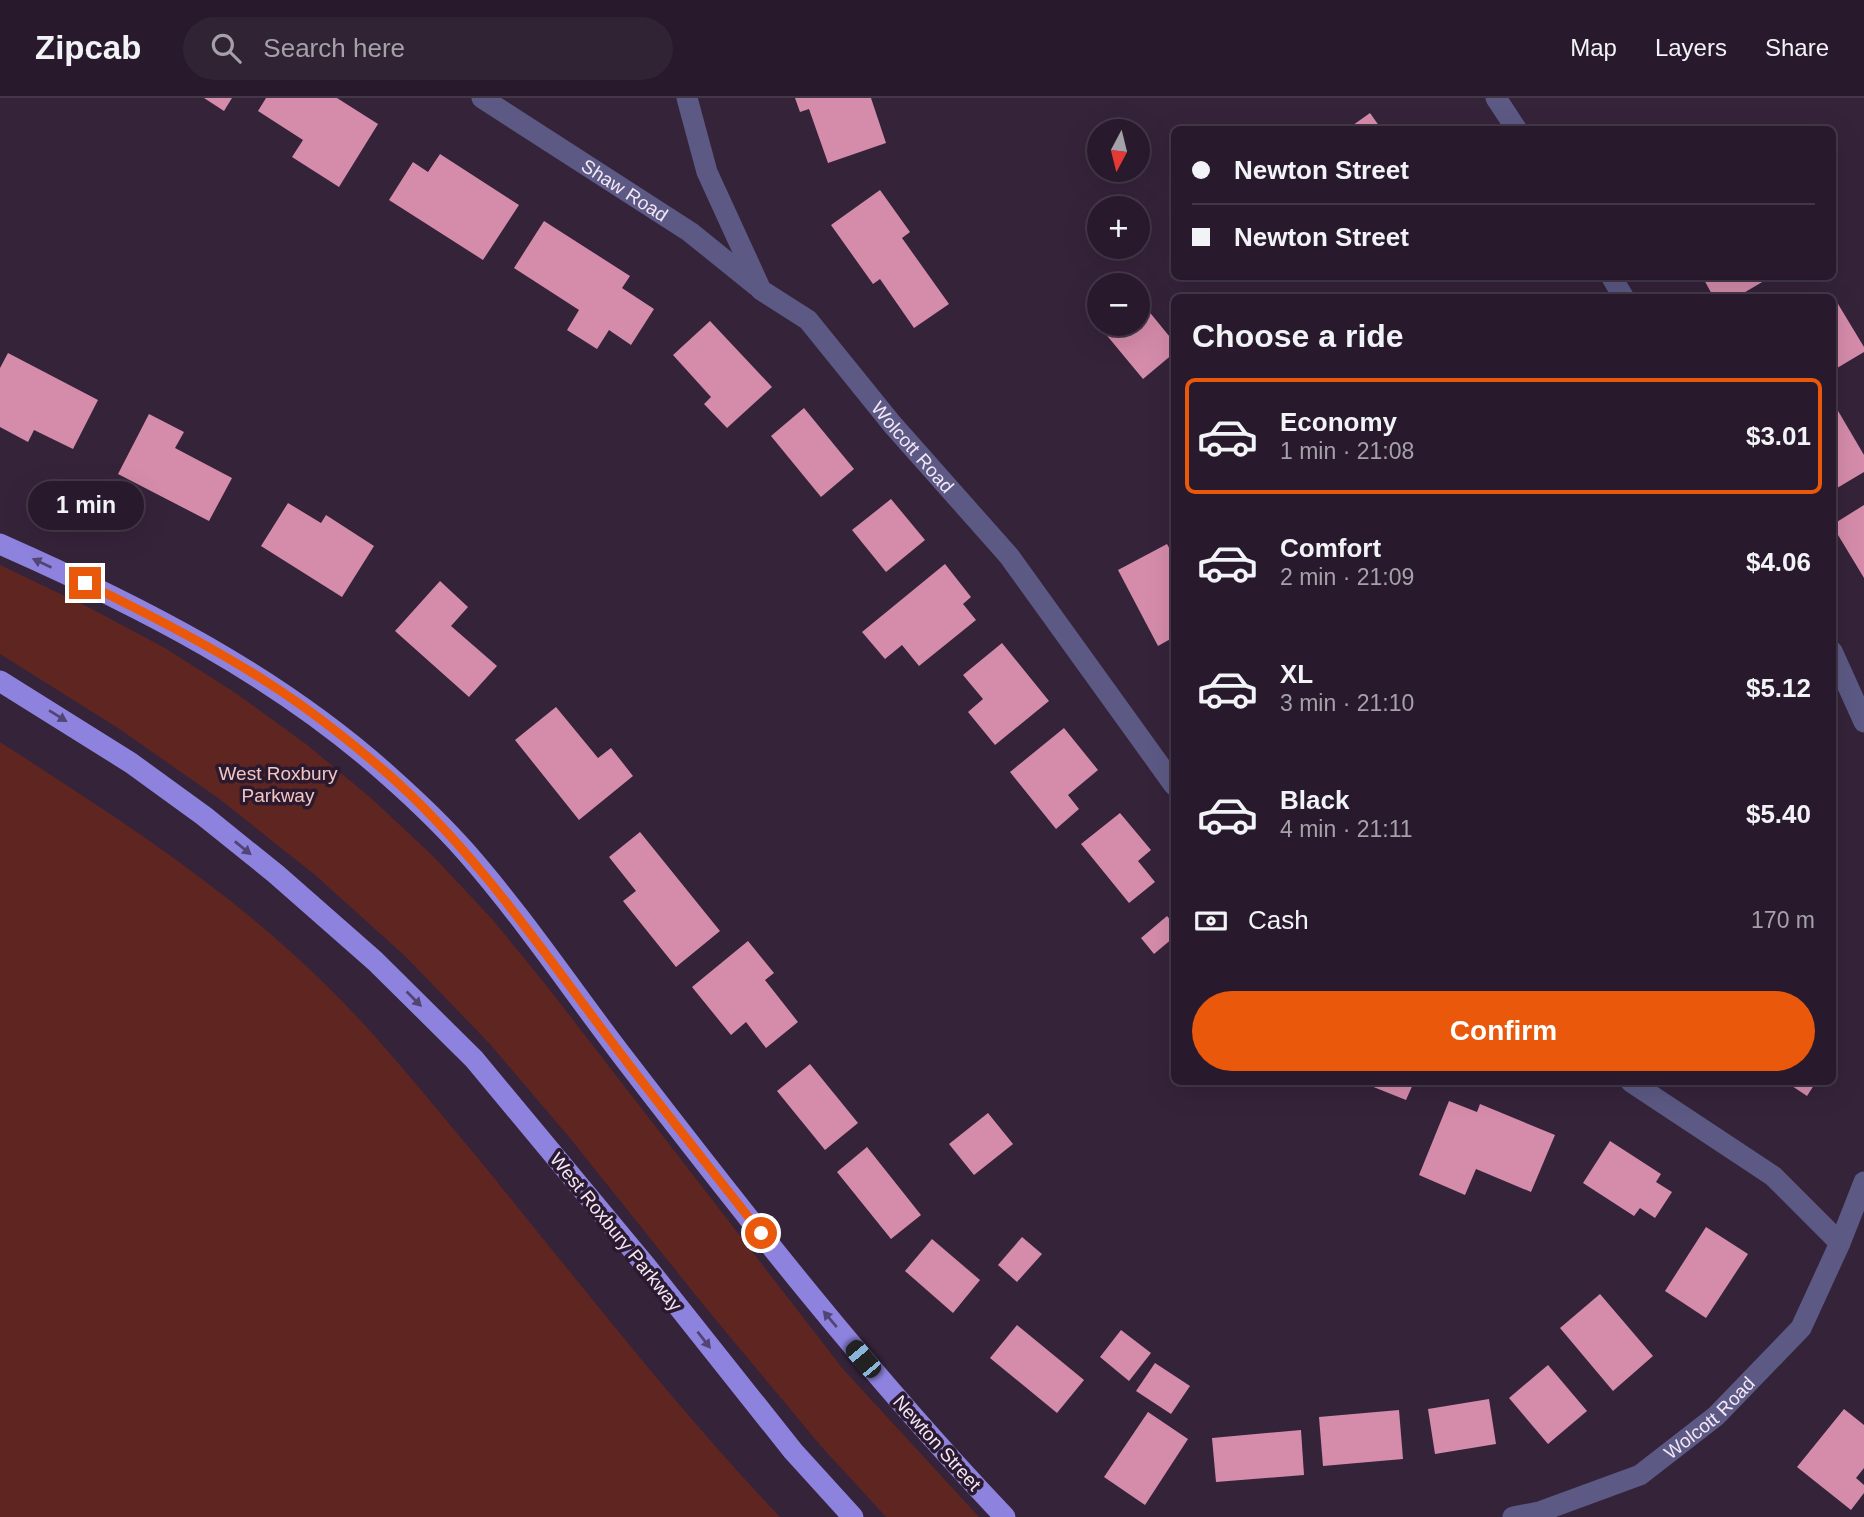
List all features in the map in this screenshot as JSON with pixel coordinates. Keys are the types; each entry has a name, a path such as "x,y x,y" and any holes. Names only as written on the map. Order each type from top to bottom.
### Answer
{"main road":[{"name":"Newton Street","path":"0,544 130,605 270,684 350,742 429,813 468,854 530,932 611,1041 811,1298 908,1411 1005,1517"},
{"name":"West Roxbury Parkway","path":"0,681 131,763 204,816 276,874 375,961 474,1059 646,1266 793,1451 853,1517"}],"street":[{"name":"Shaw Road","path":"482,98 690,232 761,290"},
{"path":"687,98 707,172 761,290"},
{"path":"1496,98 1514,126"},
{"name":"Wolcott Road","path":"761,290 808,320 892,424 1009,556 1171,781"},
{"path":"1836,660 1864,722"},
{"path":"1636,1085 1773,1176 1840,1243"},
{"name":"Wolcott Road","path":"1513,1517 1539,1512 1640,1475 1716,1416 1801,1328 1840,1243 1864,1182"}],"green space":[{"name":"West Roxbury Parkway","path":"0,565 165,648 237,694 306,744 372,799 434,857 492,919 546,985 843,1369 979,1517 886,1517 820,1445 489,1043 405,956 314,874 218,798 118,728 0,654"},
{"path":"0,742 127,825 209,884 288,949 325,984 400,1066 661,1383 780,1517 0,1517"}],"building":[{"path":"204,98 232,98 224,111"},
{"path":"266,98 337,98 378,124 339,187 292,157 303,140 258,111"},
{"path":"795,98 871,98 886,143 828,163 809,109 800,112"},
{"path":"1370,113 1379,126 1352,126"},
{"path":"440,154 519,205 483,260 389,200 413,162 428,172"},
{"path":"880,190 910,232 902,238 949,304 914,328 880,279 873,284 831,225"},
{"path":"544,221 630,276 622,288 654,309 631,345 609,330 597,349 567,330 579,310 514,268"},
{"path":"1704,280 1764,281 1742,294 1712,294"},
{"path":"1836,301 1864,347 1864,352 1836,369"},
{"path":"1150,313 1171,338 1171,356 1143,379 1107,336 1150,336"},
{"path":"710,321 772,387 727,428 704,404 711,397 673,355"},
{"path":"8,353 98,400 73,449 34,430 28,442 0,427 0,368"},
{"path":"1836,407 1864,455 1864,472 1836,489"},
{"path":"804,408 854,469 821,497 771,436"},
{"path":"149,414 184,432 175,448 232,478 209,521 118,474"},
{"path":"891,499 925,540 886,572 852,530"},
{"path":"288,503 321,523 326,515 374,546 342,597 261,546"},
{"path":"1864,505 1864,578 1836,532 1836,522"},
{"path":"1167,544 1171,551 1171,639 1158,646 1118,570"},
{"path":"945,564 971,597 963,604 976,620 919,666 902,645 885,659 862,632"},
{"path":"440,581 468,607 451,626 497,666 469,697 395,631"},
{"path":"1002,643 1049,701 995,745 968,712 983,699 963,675"},
{"path":"556,707 598,758 611,748 633,776 579,820 515,740"},
{"path":"1064,728 1098,770 1068,795 1079,809 1056,829 1010,772"},
{"path":"1120,813 1151,850 1138,861 1155,882 1129,903 1081,844"},
{"path":"640,832 720,931 676,967 623,901 636,891 609,857"},
{"path":"1167,916 1171,921 1171,940 1154,954 1141,938"},
{"path":"748,941 774,973 765,980 798,1022 766,1048 746,1022 731,1035 692,987"},
{"path":"810,1064 858,1123 825,1150 777,1091"},
{"path":"1368,1085 1413,1085 1406,1100"},
{"path":"1790,1085 1814,1085 1807,1096"},
{"path":"1449,1101 1477,1112 1480,1104 1555,1135 1531,1192 1476,1169 1465,1195 1419,1175"},
{"path":"988,1113 1013,1144 974,1175 949,1144"},
{"path":"1610,1141 1661,1174 1656,1182 1672,1192 1655,1218 1640,1208 1634,1216 1583,1183"},
{"path":"867,1147 921,1215 891,1239 837,1172"},
{"path":"1706,1227 1748,1254 1706,1318 1665,1291"},
{"path":"1022,1237 1042,1254 1017,1282 998,1265"},
{"path":"932,1239 980,1280 953,1313 905,1271"},
{"path":"1600,1294 1653,1356 1613,1391 1560,1328"},
{"path":"1017,1325 1084,1380 1057,1413 990,1358"},
{"path":"1121,1330 1151,1353 1129,1381 1100,1357"},
{"path":"1155,1363 1190,1386 1171,1414 1136,1391"},
{"path":"1548,1365 1587,1411 1548,1444 1509,1398"},
{"path":"1489,1399 1496,1444 1435,1454 1428,1409"},
{"path":"1844,1409 1864,1425 1864,1468 1856,1478 1864,1485 1864,1493 1851,1510 1797,1467"},
{"path":"1399,1410 1403,1459 1323,1466 1319,1417"},
{"path":"1148,1412 1188,1439 1145,1505 1104,1477"},
{"path":"1301,1430 1304,1475 1216,1482 1212,1438"}],"route":[{"path":"85,583 130,605 270,684 350,742 429,813 468,854 530,932 611,1041 761,1233"}]}
